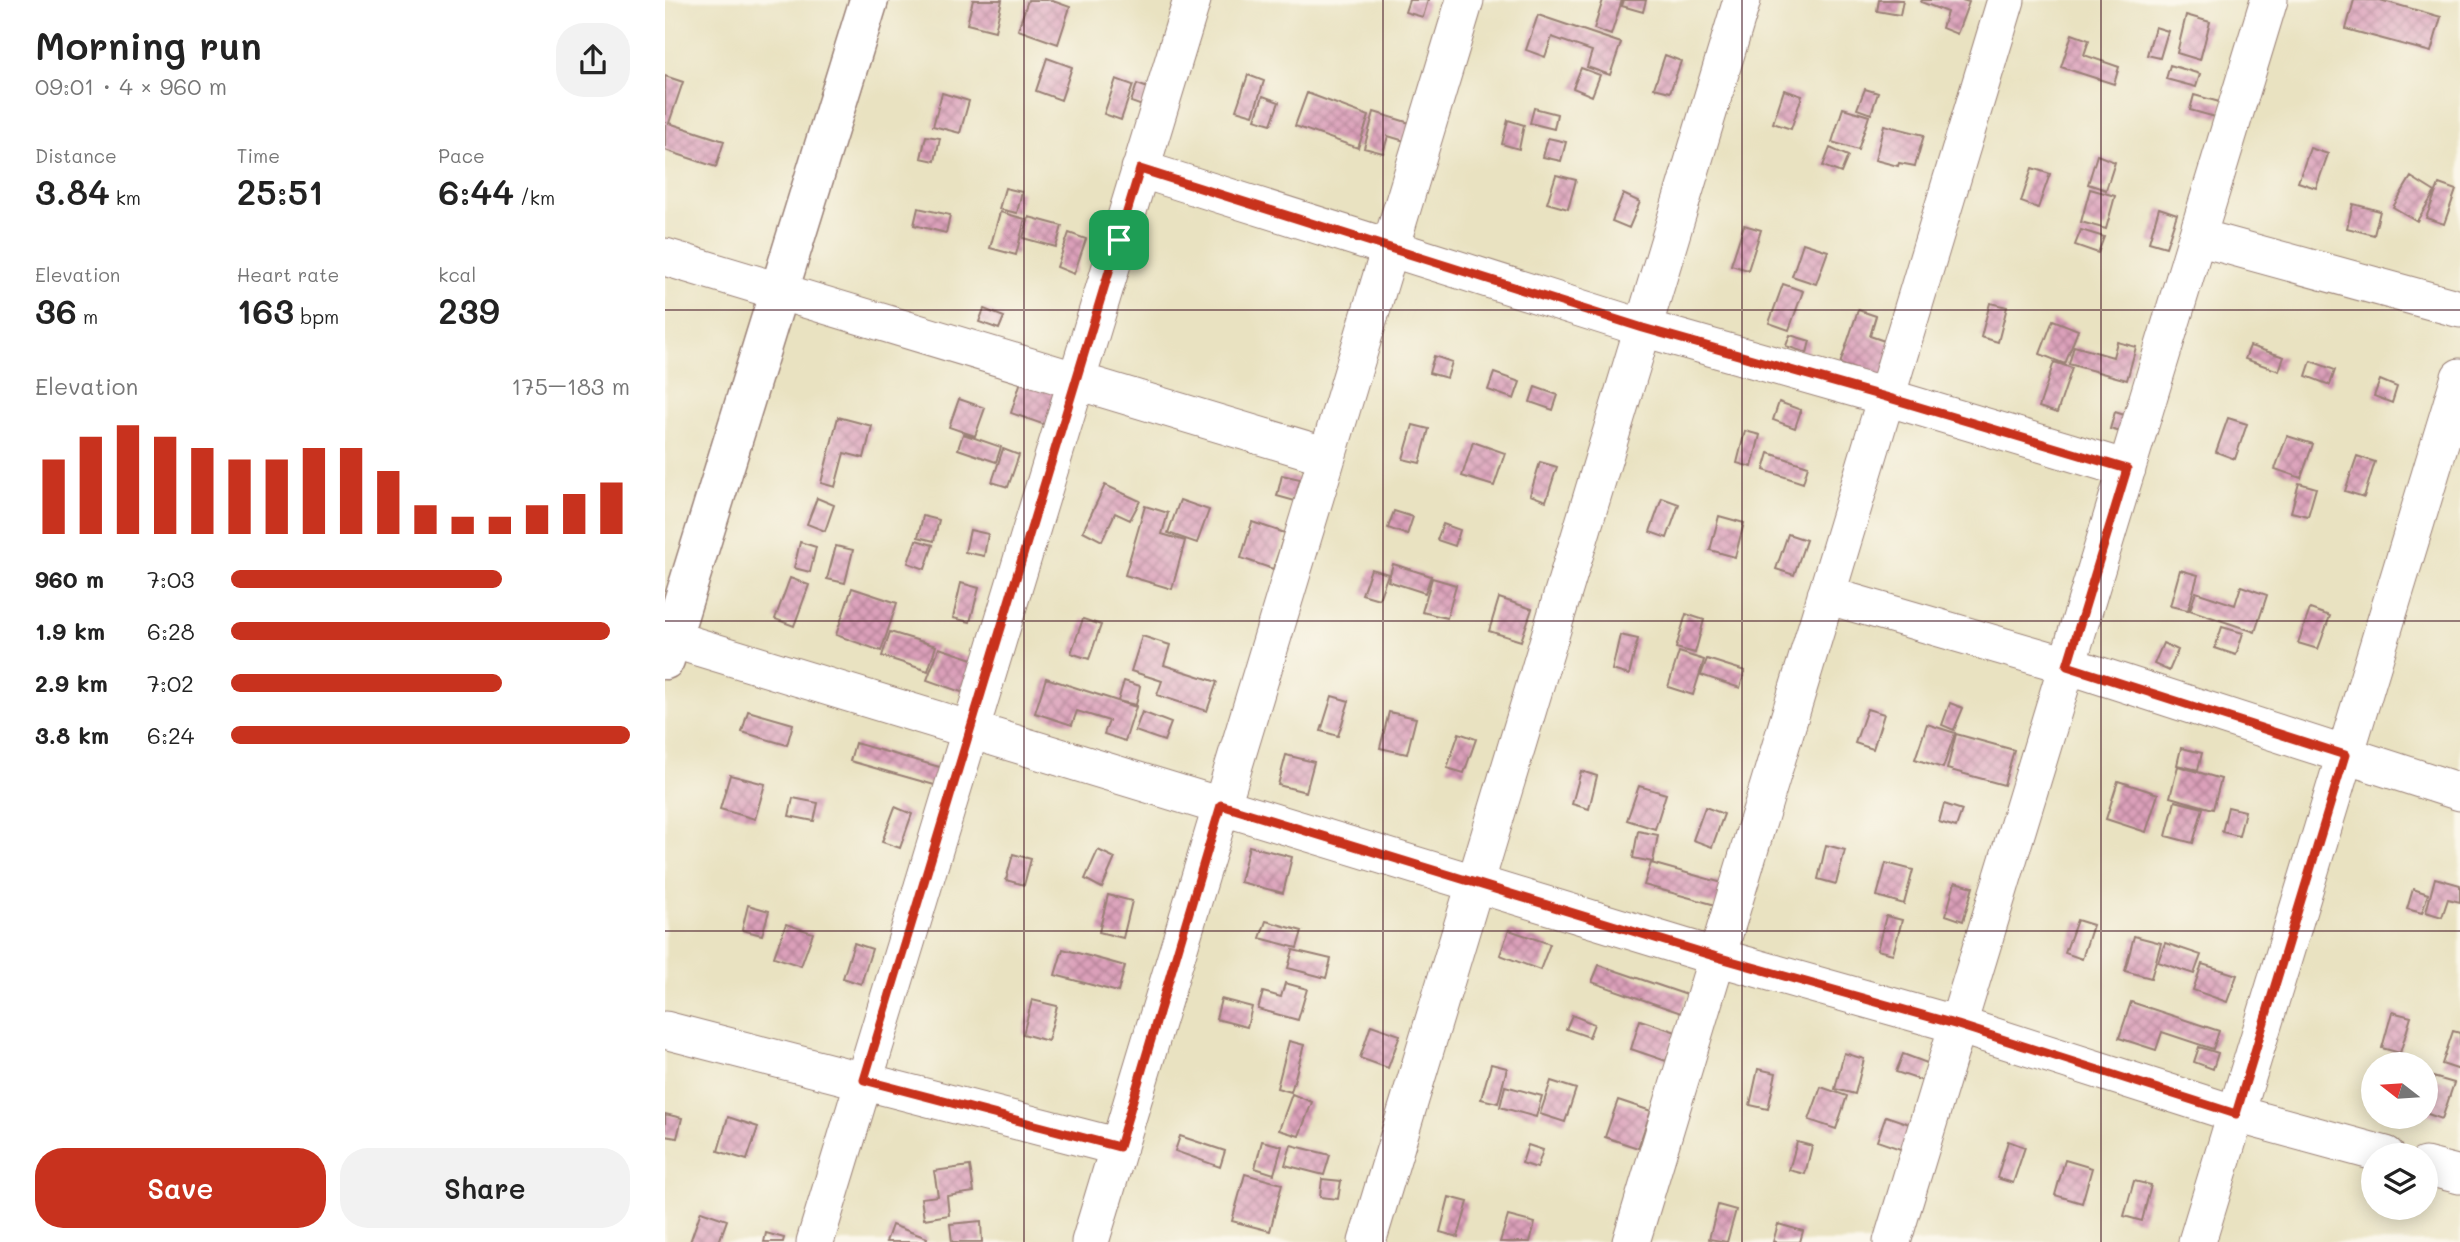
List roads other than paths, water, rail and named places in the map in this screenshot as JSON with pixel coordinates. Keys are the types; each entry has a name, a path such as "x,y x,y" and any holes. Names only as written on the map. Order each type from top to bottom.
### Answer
{"street":[{"path":"869,0 667,645 971,728 1717,957 1958,1025 2236,1114 2361,1148"},
{"path":"815,1242 1192,0"},
{"path":"1090,1242 1465,0"},
{"path":"1367,1242 1742,0"},
{"path":"1630,1242 2006,0"},
{"path":"1892,1242 2269,0"},
{"path":"1140,169 1389,250 1643,328 2127,469"},
{"path":"2197,237 2460,309"},
{"path":"665,257 1327,456"},
{"path":"2197,1242 2460,377"},
{"path":"1826,595 2067,666 2460,792"},
{"path":"665,1030 1119,1147"},
{"path":"2438,1169 2460,1175"}]}
